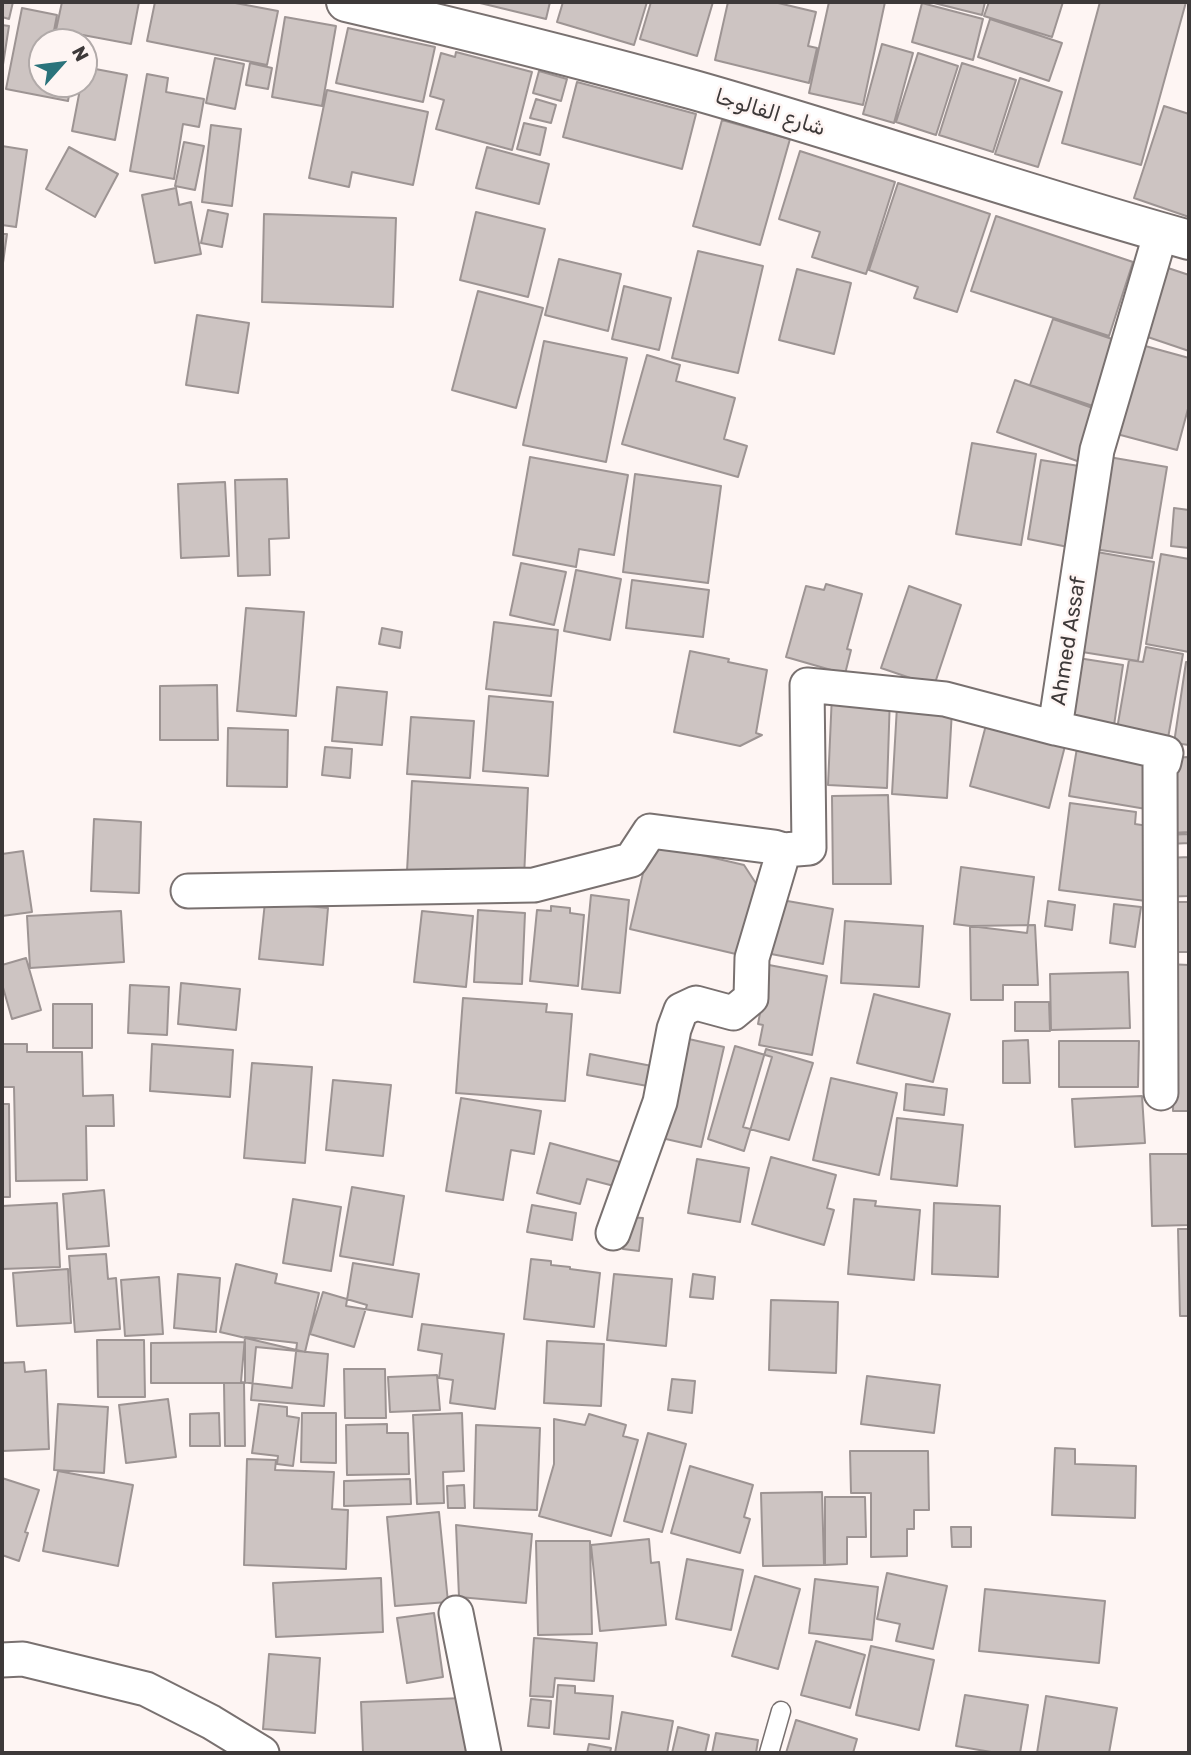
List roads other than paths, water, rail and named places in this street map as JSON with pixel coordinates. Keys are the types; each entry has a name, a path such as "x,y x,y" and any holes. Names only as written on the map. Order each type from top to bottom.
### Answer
{"main road":[{"name":"شارع الفالوجا","path":"346,2 463,29 694,90 1050,201 1175,236"}],"street":[{"name":"Ahmed Assaf","path":"1161,1093 1160,762 1164,762 1166,753 1055,729 1097,450 1175,236"},
{"path":"188,891 534,884 631,859 650,831 784,850 809,848 807,685 945,699 1055,729"},
{"path":"613,1233 660,1102 674,1029 681,1010 696,1003 733,1013 751,998 752,958 784,850"},
{"path":"456,1613 484,1753"},
{"path":"2,1660 23,1659 146,1689 211,1722 262,1753"}],"lane":[{"path":"769,1753 781,1711"}]}
